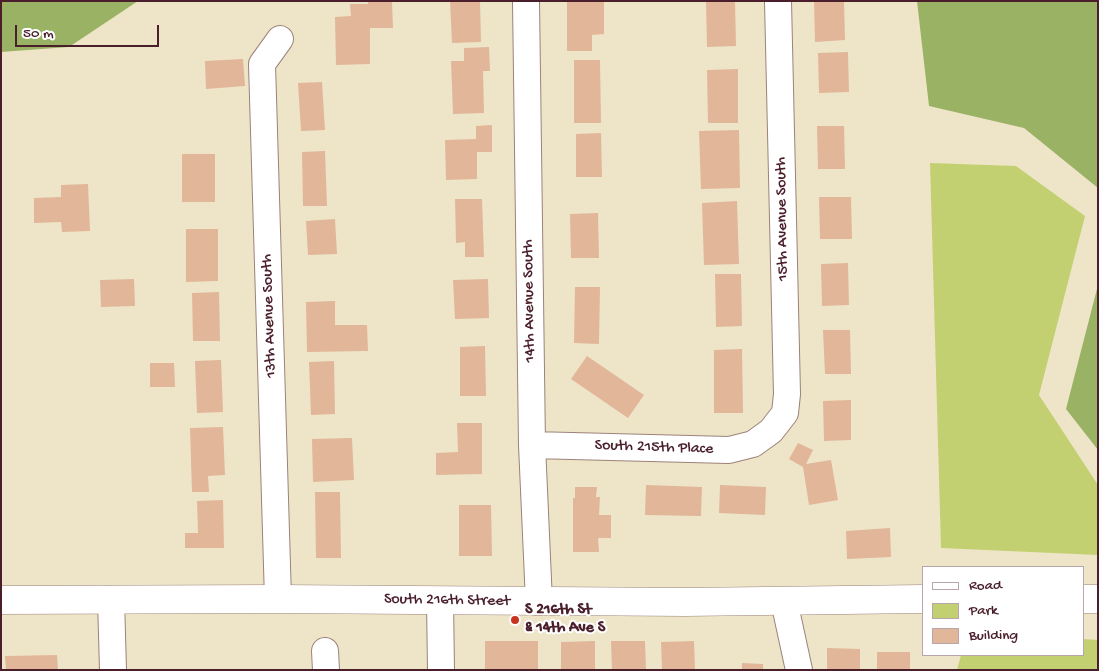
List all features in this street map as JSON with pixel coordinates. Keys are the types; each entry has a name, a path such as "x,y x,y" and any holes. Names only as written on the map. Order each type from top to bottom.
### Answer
{"main road":[{"name":"South 216th Street","path":"1,600 278,599 539,602 922,599"},
{"path":"1084,599 1098,599"}],"street":[{"name":"14th Avenue South","path":"526,1 532,445 539,602"},
{"name":"15th Avenue South","path":"771,431 785,413 787,394 778,1"},
{"name":"13th Avenue South","path":"278,599 262,64 280,39"},
{"name":"South 215th Place","path":"532,445 729,450 753,444 771,431"},
{"path":"111,599 113,670"},
{"path":"440,600 441,670"},
{"path":"784,601 799,670"}],"green space":[{"path":"1,1 138,1 69,47 1,52"},
{"path":"917,1 1098,1 1098,188 1024,128 929,106"},
{"path":"930,163 1016,166 1085,216 1039,395 1098,485 1098,555 941,548"},
{"path":"1098,285 1098,450 1066,409"},
{"path":"1084,639 1098,640 1098,670 957,670 961,656 1084,656"}],"building":[{"path":"368,1 392,1 393,28 370,28 370,64 336,65 335,17 351,16 350,4 368,4"},
{"path":"450,1 480,1 481,42 452,43"},
{"path":"706,1 735,1 736,46 707,47"},
{"path":"814,1 844,1 845,40 815,42"},
{"path":"567,2 604,2 604,34 592,35 592,51 567,51"},
{"path":"489,47 490,71 483,71 484,113 453,114 451,61 464,61 464,48"},
{"path":"848,52 849,92 819,93 818,53"},
{"path":"243,59 245,86 206,89 205,61"},
{"path":"574,60 600,60 601,123 574,123"},
{"path":"738,69 738,123 708,123 707,70"},
{"path":"322,82 325,130 301,131 298,83"},
{"path":"492,125 492,152 477,152 477,179 446,180 445,140 476,139 476,126"},
{"path":"817,126 844,126 845,169 818,169"},
{"path":"739,130 740,188 701,189 699,131"},
{"path":"601,133 602,177 576,177 576,134"},
{"path":"325,151 327,206 303,206 302,152"},
{"path":"182,154 215,154 215,202 182,202"},
{"path":"88,184 90,231 62,232 61,222 34,223 34,198 61,197 61,185"},
{"path":"819,197 851,197 852,239 820,239"},
{"path":"455,199 482,199 484,257 465,257 465,242 456,243"},
{"path":"737,201 739,264 704,265 702,203"},
{"path":"598,213 599,258 571,258 570,214"},
{"path":"335,219 337,254 308,255 306,221"},
{"path":"186,229 218,229 218,281 186,282"},
{"path":"848,263 849,305 822,306 821,264"},
{"path":"715,274 741,274 742,326 716,327"},
{"path":"134,279 135,306 101,307 100,280"},
{"path":"488,279 489,318 455,319 453,280"},
{"path":"575,287 600,287 599,344 574,343"},
{"path":"219,292 220,341 193,341 192,293"},
{"path":"335,301 335,325 367,325 368,351 307,352 306,302"},
{"path":"823,330 850,330 851,374 825,374"},
{"path":"485,346 486,396 460,396 460,347"},
{"path":"742,349 743,413 714,413 714,350"},
{"path":"587,356 644,395 628,418 571,379"},
{"path":"221,360 223,412 197,413 195,361"},
{"path":"334,361 335,414 311,415 309,362"},
{"path":"150,363 174,363 175,387 150,387"},
{"path":"851,400 851,440 824,441 823,401"},
{"path":"457,423 482,423 482,474 436,475 436,453 458,452"},
{"path":"223,427 225,475 208,476 209,492 192,492 190,428"},
{"path":"352,438 354,480 313,482 312,439"},
{"path":"798,443 813,450 806,464 831,460 838,500 809,505 803,467 789,459"},
{"path":"646,485 702,487 701,516 645,515"},
{"path":"720,485 766,487 765,515 719,513"},
{"path":"575,487 597,487 596,497 600,497 599,515 611,515 611,538 598,538 599,552 573,552 573,498 575,498"},
{"path":"315,492 340,492 341,558 316,558"},
{"path":"223,500 224,548 185,548 185,533 198,533 197,501"},
{"path":"459,505 491,505 492,556 459,556"},
{"path":"890,528 891,557 847,559 846,531"},
{"path":"485,641 538,641 538,670 485,670"},
{"path":"595,641 595,670 561,670 561,642"},
{"path":"611,641 645,641 646,670 612,670"},
{"path":"694,641 695,670 662,670 661,642"},
{"path":"827,648 860,649 860,670 827,670"},
{"path":"877,652 910,652 910,670 877,670"},
{"path":"57,655 58,670 6,670 5,656"},
{"path":"742,663 763,664 763,670 742,670"}],"place":[{"name":"S 216th St & 14th Ave S","path":"515,620"}]}
